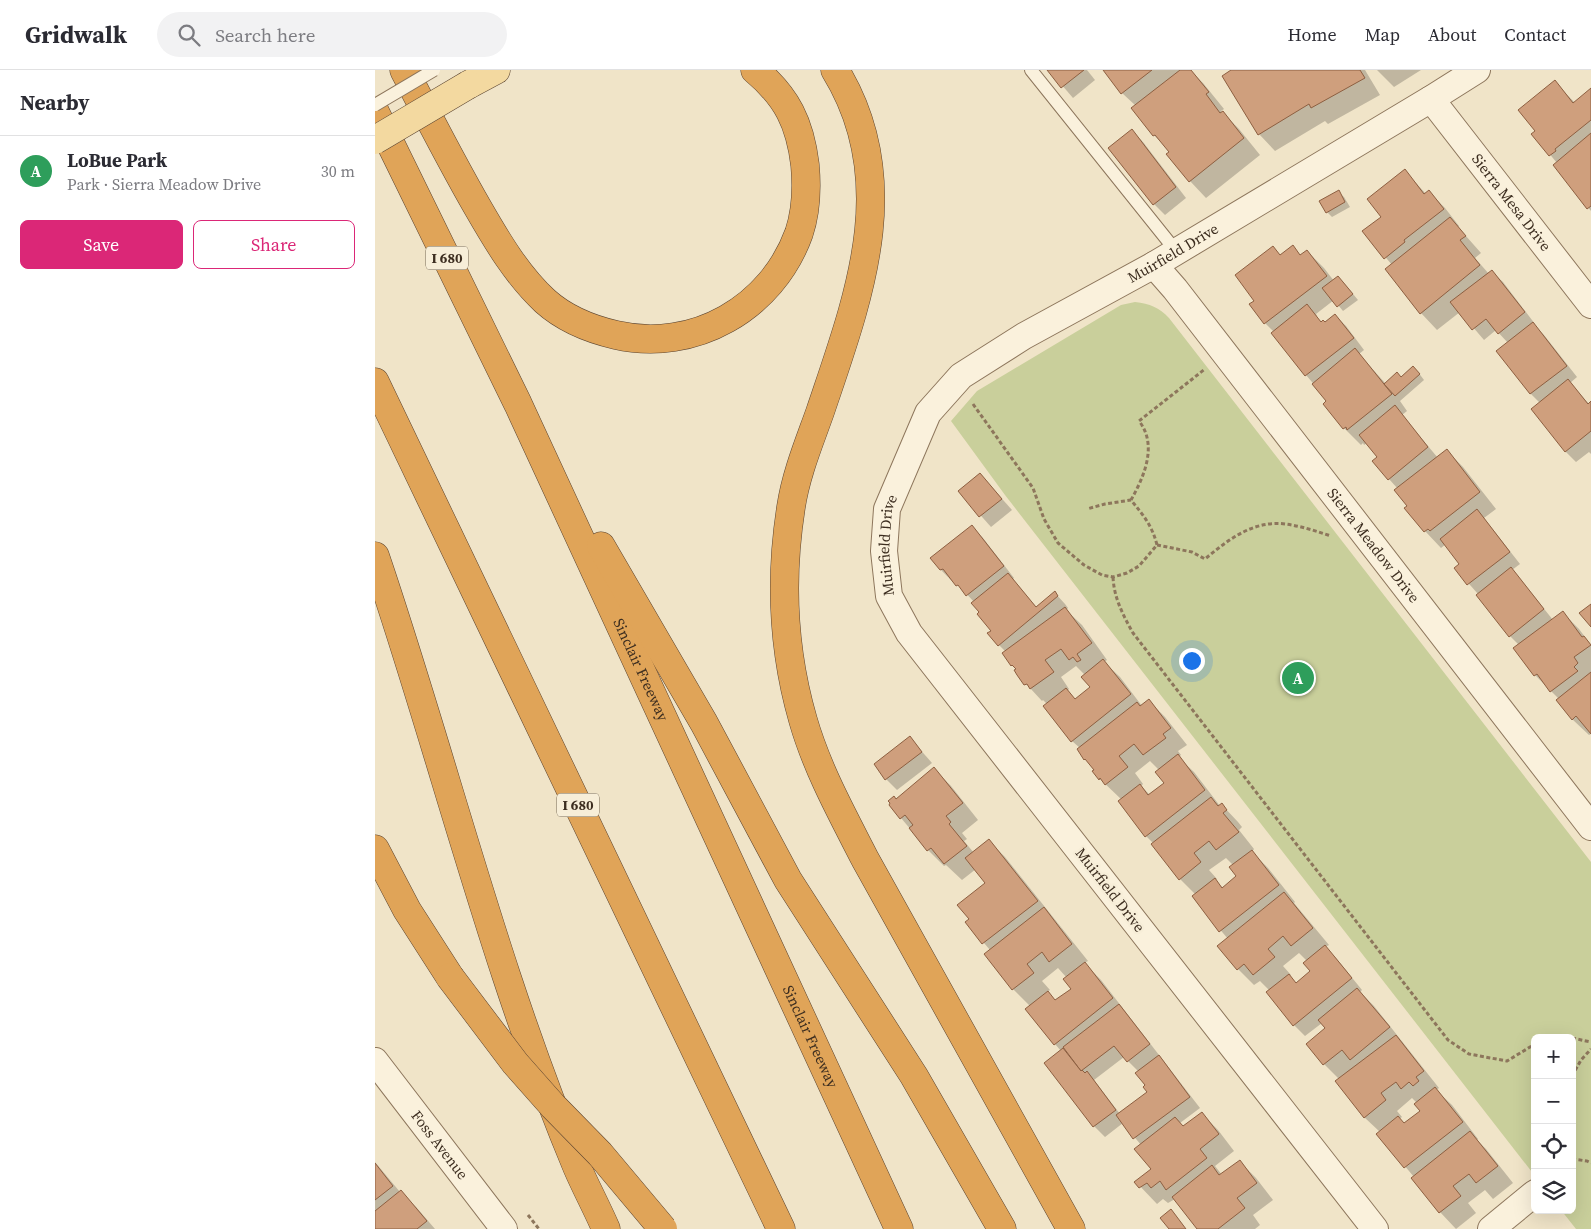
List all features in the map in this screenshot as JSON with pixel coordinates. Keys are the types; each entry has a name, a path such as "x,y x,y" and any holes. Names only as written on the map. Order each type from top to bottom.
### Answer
{"highway":[{"path":"403,70 488,226 521,274 545,301 570,319 600,331 633,339 667,339 701,332 726,320 750,303 770,283 787,260 799,232 805,205 806,179 801,141 783,98 755,70"},
{"path":"835,70 854,107 864,140 870,175 869,237 854,307 803,461 792,505 787,547 785,591 787,633 792,674 803,720 819,764 841,811 875,876 1071,1229"},
{"name":"Sinclair Freeway","path":"375,112 518,404 899,1229"},
{"name":"I 680","path":"375,382 781,1229"},
{"path":"518,404 704,723 788,880 914,1076 1002,1229"},
{"path":"375,556 517,1003 553,1105 578,1168 606,1229"},
{"path":"375,849 407,910 450,977 515,1063 553,1106 600,1154 663,1229"}],"main road":[{"path":"375,140 496,70"}],"street":[{"name":"Muirfield Drive","path":"1375,1229 909,633 889,596 884,551 887,510 928,413 961,376 1024,336 1165,258 1477,70"},
{"name":"Sierra Mesa Drive","path":"1431,99 1591,305"},
{"name":"Sierra Meadow Drive","path":"1165,258 1194,313 1591,827"},
{"name":"Foss Avenue","path":"375,1061 504,1229"},
{"path":"1491,1229 1531,1197"}],"lane":[{"path":"375,105 434,70"},
{"path":"1031,70 1165,258"}],"path":[{"path":"1131,500 1143,477 1148,460 1148,443 1144,427 1139,421 1205,370"},
{"path":"973,404 1033,488 1044,519 1058,543 1084,565 1102,575 1113,577 1127,573 1139,566 1157,544"},
{"path":"1087,509 1131,500"},
{"path":"1131,500 1153,531 1157,544"},
{"path":"1157,544 1192,552 1205,560 1227,541 1261,525 1284,524 1334,537"},
{"path":"1113,577 1113,589 1133,633 1448,1040 1469,1054 1507,1060 1531,1046"},
{"path":"1576,1039 1591,1042"},
{"path":"1576,1069 1591,1049"},
{"path":"1576,1160 1591,1163"}],"green space":[{"path":"1135,302 1145,304 1162,311 1169,318 1591,862 1591,1229 1576,1229 1564,1214 1576,1214 1576,1034 1531,1034 1531,1171 1005,495 951,421 977,391 1121,305"}],"building":[{"path":"1047,70 1084,70 1061,88"},
{"path":"1103,70 1152,70 1121,94"},
{"path":"1180,70 1191,70 1209,92 1206,94 1220,113 1223,111 1244,138 1189,182 1166,154 1169,152 1155,135 1153,136 1131,108"},
{"path":"1231,70 1360,70 1365,78 1311,108 1309,104 1258,135 1222,76"},
{"path":"1555,80 1573,103 1591,88 1591,120 1549,156 1531,134 1535,131 1518,110"},
{"path":"1132,129 1176,187 1153,205 1108,148"},
{"path":"1591,133 1591,206 1587,209 1553,165"},
{"path":"1405,169 1424,194 1429,190 1444,209 1404,240 1405,242 1384,259 1362,231 1381,217 1367,199"},
{"path":"1339,190 1345,202 1326,213 1319,201"},
{"path":"1450,217 1466,236 1460,240 1480,265 1420,314 1385,269"},
{"path":"1293,245 1300,255 1307,250 1327,276 1264,324 1249,304 1254,301 1235,275 1273,246 1280,255"},
{"path":"1492,270 1525,312 1498,334 1486,319 1472,330 1450,302"},
{"path":"1338,276 1353,294 1337,307 1322,288"},
{"path":"1307,304 1321,322 1323,320 1325,322 1335,314 1354,338 1305,376 1271,333"},
{"path":"1533,322 1567,366 1530,394 1496,351"},
{"path":"1355,348 1392,394 1347,430 1346,427 1343,429 1323,404 1326,401 1312,384"},
{"path":"1413,366 1420,374 1395,396 1384,384 1397,372 1401,377"},
{"path":"1568,379 1588,404 1591,401 1591,431 1565,452 1531,409"},
{"path":"1395,405 1428,447 1388,480 1372,461 1377,457 1359,435"},
{"path":"1447,449 1480,492 1430,531 1428,529 1424,532 1404,508 1407,506 1394,490"},
{"path":"980,473 1002,499 979,517 958,491"},
{"path":"1477,509 1510,552 1467,585 1454,568 1459,564 1440,539"},
{"path":"972,525 1004,566 966,596 943,569 940,570 930,558"},
{"path":"1511,567 1544,609 1509,637 1476,595"},
{"path":"1008,573 1036,607 1055,591 1058,596 998,646 987,633 991,631 977,614 979,612 971,603"},
{"path":"1591,604 1591,627 1579,613"},
{"path":"1065,607 1092,643 1077,654 1081,660 1077,662 1073,657 1069,660 1061,649 1045,660 1054,672 1030,689 1027,684 1024,685 1014,670 1016,669 1011,666 1002,653"},
{"path":"1563,611 1582,637 1584,636 1591,645 1574,657 1578,663 1574,667 1578,671 1550,692 1537,674 1534,676 1513,648"},
{"path":"1103,659 1131,694 1071,742 1043,706 1066,688 1075,699 1090,687 1081,677"},
{"path":"1591,672 1591,734 1576,716 1572,720 1556,700"},
{"path":"1149,699 1171,728 1163,734 1166,738 1143,755 1134,744 1119,756 1128,767 1105,785 1092,771 1094,770 1077,749 1137,702 1140,706"},
{"path":"910,736 922,752 885,780 874,764"},
{"path":"1178,754 1205,790 1145,837 1118,801 1140,784 1148,795 1164,783 1155,772"},
{"path":"934,767 963,803 946,816 951,822 949,824 967,846 944,864 931,848 927,851 909,828 913,825 905,815 900,819 888,801 894,796 896,799"},
{"path":"1211,797 1218,806 1222,803 1227,810 1223,813 1239,832 1216,850 1209,841 1194,853 1201,862 1179,880 1151,844"},
{"path":"989,839 1038,901 982,944 965,922 969,919 957,905 985,883 965,858"},
{"path":"1252,850 1279,885 1219,932 1192,896 1215,878 1222,888 1236,876 1229,867"},
{"path":"1284,892 1313,928 1291,946 1283,936 1268,949 1275,957 1253,975 1244,964 1237,970 1217,946"},
{"path":"1044,907 1072,944 1049,962 1042,952 1027,964 1034,973 1012,990 984,954"},
{"path":"1325,945 1352,978 1293,1026 1266,992 1289,974 1296,983 1310,971 1303,963"},
{"path":"1085,962 1113,998 1054,1045 1025,1009 1048,991 1055,1000 1071,989 1063,979"},
{"path":"1357,988 1390,1027 1350,1060 1342,1050 1323,1065 1306,1044 1325,1028 1318,1020"},
{"path":"1119,1004 1150,1044 1127,1062 1114,1046 1081,1071 1063,1047"},
{"path":"1396,1035 1424,1071 1416,1077 1419,1081 1413,1086 1409,1082 1401,1089 1396,1082 1381,1093 1386,1100 1364,1118 1335,1081"},
{"path":"1063,1048 1081,1071 1085,1073 1087,1071 1116,1110 1093,1127 1044,1063"},
{"path":"1159,1055 1190,1097 1133,1139 1116,1115 1147,1092 1143,1087 1145,1085 1135,1073"},
{"path":"1435,1087 1463,1122 1404,1168 1376,1134 1398,1116 1404,1123 1420,1111 1414,1104"},
{"path":"1202,1112 1219,1134 1200,1149 1207,1158 1166,1190 1160,1181 1151,1188 1147,1183 1139,1188 1134,1182 1151,1169 1134,1149 1175,1117 1183,1126"},
{"path":"1470,1131 1498,1166 1476,1183 1469,1174 1453,1186 1461,1196 1439,1213 1411,1178"},
{"path":"1240,1160 1257,1183 1237,1198 1245,1208 1218,1229 1197,1229 1172,1197 1212,1165 1219,1175"},
{"path":"375,1163 393,1186 375,1200"},
{"path":"401,1190 427,1221 417,1229 375,1229 375,1211"},
{"path":"1171,1209 1186,1229 1169,1229 1160,1218"}],"place":[{"name":"LoBue Park","path":"1298,678"}]}
